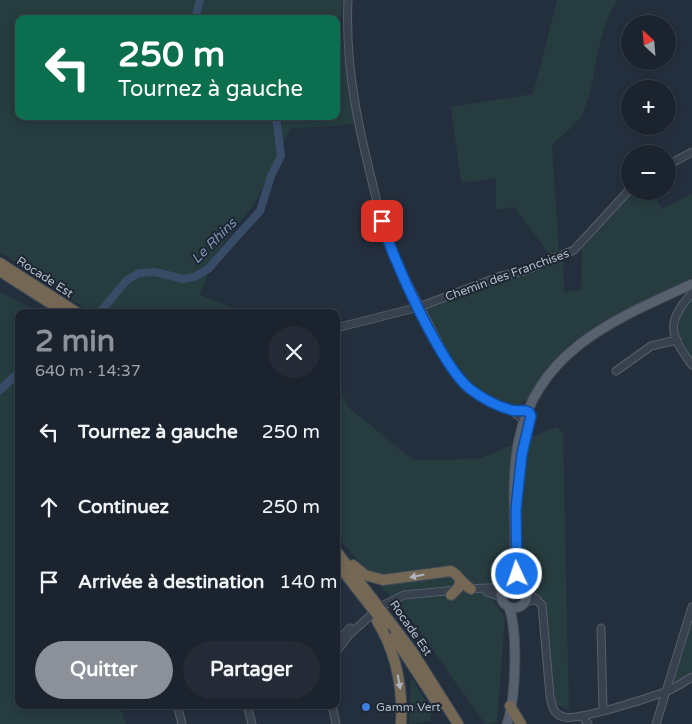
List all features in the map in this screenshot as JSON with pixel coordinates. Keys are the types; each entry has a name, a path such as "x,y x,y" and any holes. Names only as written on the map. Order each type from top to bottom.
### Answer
{"highway":[{"name":"Rocade Est","path":"0,263 71,309"},
{"name":"Rocade Est","path":"0,271 59,309"},
{"path":"340,549 360,570 378,580 402,579 447,570 454,572 456,589 471,589"},
{"name":"Rocade Est","path":"340,556 412,651 458,724"},
{"name":"Rocade Est","path":"340,568 370,611 407,656 450,724"},
{"path":"370,611 396,664 400,688 401,724"},
{"path":"510,706 521,724"}],"main road":[{"path":"507,724 510,706 514,624 522,604 523,588 515,568 516,459 538,389 567,354 581,341 610,322 692,284"},
{"path":"514,624 509,607 501,598 515,568"},
{"path":"507,585 523,588"},
{"path":"509,607 522,604"}],"street":[{"path":"348,0 347,47 357,121 386,237 446,361 460,380 482,397 528,416"},
{"path":"676,161 692,152"},
{"name":"Chemin des Franchises","path":"340,327 419,307 501,276 524,272 574,250 621,199"},
{"path":"692,292 680,306 674,317 674,330 677,340 692,365"},
{"path":"616,370 651,346 677,340"},
{"path":"471,589 507,585"},
{"path":"523,588 542,603 552,708 564,717 582,716 666,692 692,676"},
{"path":"384,605 394,600 456,589 490,592 501,598"},
{"path":"522,604 537,599"},
{"path":"656,724 692,607"},
{"path":"340,647 370,611"},
{"path":"340,638 347,630 362,622"},
{"path":"601,628 603,710"},
{"path":"178,709 182,724"},
{"path":"248,709 252,724"},
{"path":"333,709 336,724"},
{"path":"582,716 588,724"}],"green space":[{"path":"0,0 343,0 340,24 355,124 290,129 255,203 216,253 200,295 235,309 86,309 0,252"},
{"path":"557,0 618,0 605,26 589,97 582,116 552,145 559,252 551,257 514,207 496,210 496,178 461,183 451,107 533,94"},
{"path":"692,194 692,278 599,324 569,346 545,373 527,400 516,406 481,390 468,380 448,356 423,308 563,257 564,292 581,290 582,249 623,200 657,200 662,209"},
{"path":"0,292 32,309 15,309 15,709 121,709 126,724 0,724"},
{"path":"692,299 692,357 682,342 679,321 681,314"},
{"path":"340,386 347,406 413,460 478,459 556,427 563,432 569,710 555,704 546,606 525,580 481,584 505,617 497,723 485,724 413,622 340,540"},
{"path":"692,623 692,673 673,685"},
{"path":"411,677 431,710 431,721 409,724"}],"waterway":[{"name":"Le Rhins","path":"196,15 200,0"},
{"name":"Le Rhins","path":"103,309 127,280 139,273 155,272 183,279 194,277 208,269 260,211 271,176 281,156 276,120"},
{"name":"Le Rhins","path":"0,390 15,376"}],"place":[{"name":"Gamm Vert","path":"366,707"}],"route":[{"path":"382,221 393,255 453,372 470,389 482,397 512,411 527,410 531,416 520,466 516,509 515,568 517,574"}]}
